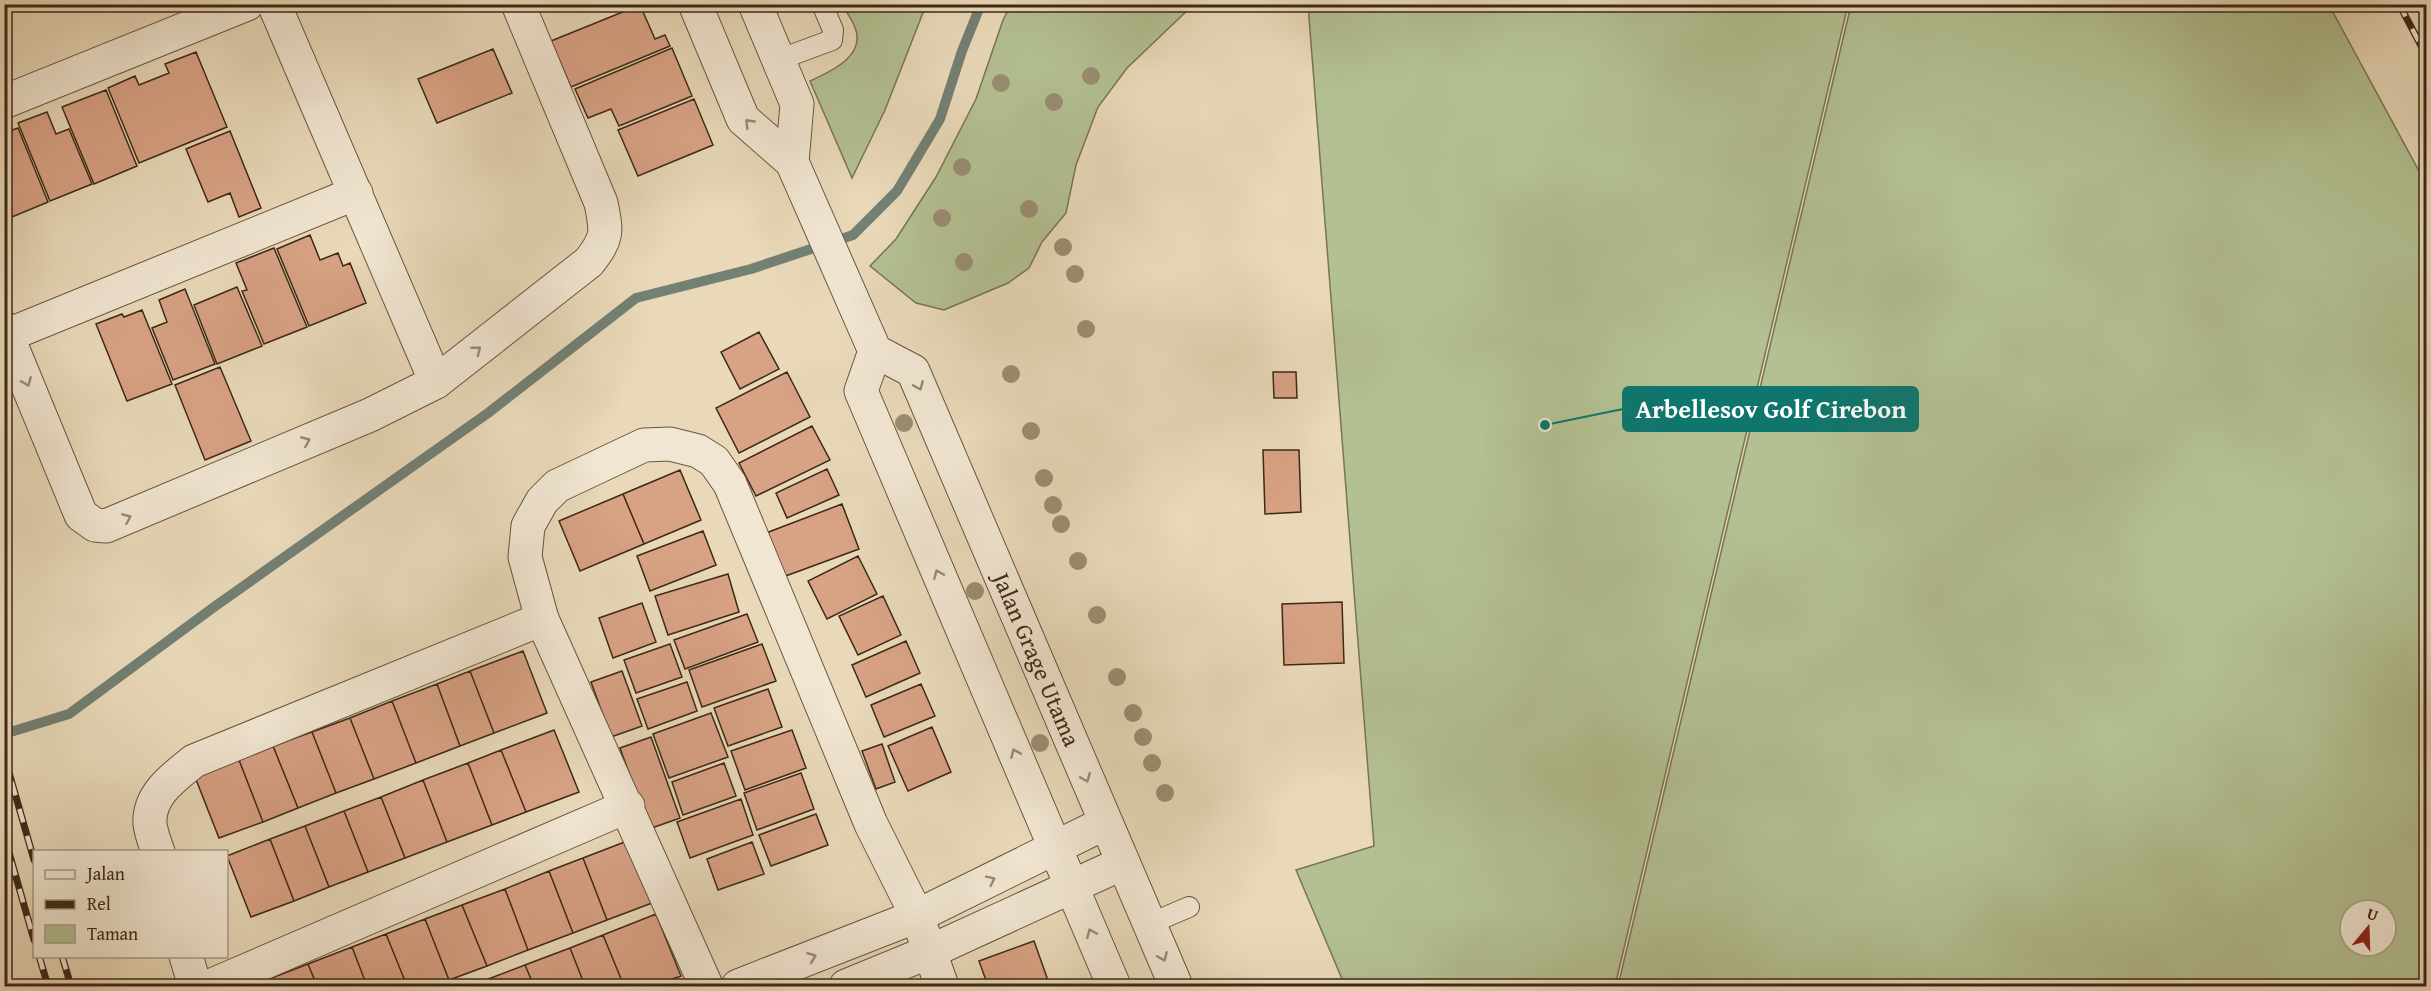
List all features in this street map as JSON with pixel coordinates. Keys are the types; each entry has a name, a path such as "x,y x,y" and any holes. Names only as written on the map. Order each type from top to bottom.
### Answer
{"street":[{"path":"4,102 247,4"},
{"path":"274,4 436,382"},
{"path":"356,193 6,331 81,515 95,525 106,526 369,415 436,382 589,262 605,240 606,229 601,203 518,4"},
{"path":"695,4 743,119 792,162 814,207 875,351 861,391 1114,987"},
{"path":"755,4 796,104 792,162"},
{"name":"Jalan Grage Utama","path":"875,351 913,371 1176,987"},
{"path":"942,987 916,916 871,824 730,484 714,461 698,451 670,444 644,445 557,486 542,501 528,526 525,557 542,619 627,806 720,986 916,916 1105,824"},
{"path":"157,850 150,824 154,801 163,787 195,761 542,619"},
{"path":"210,987 627,806"},
{"path":"846,987 929,952 1123,863"},
{"path":"186,958 195,987"}],"lane":[{"path":"778,60 832,40 833,30 822,4"},
{"path":"1149,924 1189,907"}],"green space":[{"path":"842,5 926,5 885,110 852,178 810,81 846,60 856,45 857,36 854,25"},
{"path":"1011,5 1193,5 1127,68 1098,107 1076,165 1066,213 1042,242 1029,268 1008,283 944,310 916,303 870,266 896,239 936,177 976,99 1003,20"},
{"path":"1308,5 1848,5 1615,986 1345,986 1296,870 1374,846"},
{"path":"1851,5 2329,5 2426,184 2426,986 1618,986"}],"building":[{"path":"640,5 655,39 665,35 670,46 571,87 551,41"},
{"path":"672,48 692,96 619,126 611,109 588,118 575,89"},
{"path":"493,49 512,93 437,123 418,79"},
{"path":"196,52 227,127 139,163 108,88 135,76 139,85 169,73 165,64"},
{"path":"106,90 137,166 94,184 62,107"},
{"path":"694,99 713,145 638,176 618,130"},
{"path":"47,112 56,134 69,129 92,184 50,201 18,123"},
{"path":"18,128 48,202 12,217 11,213 4,215 4,133"},
{"path":"230,131 261,208 239,217 230,193 208,202 186,149"},
{"path":"310,235 320,260 338,253 343,266 350,263 366,303 309,326 277,249"},
{"path":"274,248 307,327 264,344 242,291 247,290 236,263"},
{"path":"237,287 262,346 217,364 194,305"},
{"path":"185,289 215,364 173,380 152,328 167,322 159,300"},
{"path":"142,310 172,384 127,401 96,324 122,314 124,317"},
{"path":"759,332 779,369 740,389 721,352"},
{"path":"220,367 251,441 205,460 175,385"},
{"path":"787,372 810,417 739,453 716,408"},
{"path":"1273,372 1296,372 1297,398 1274,398"},
{"path":"812,426 830,460 756,496 739,463"},
{"path":"1263,450 1299,450 1301,512 1265,514"},
{"path":"827,469 839,495 787,518 776,493"},
{"path":"680,470 701,520 644,544 623,494"},
{"path":"623,494 644,544 580,571 559,521"},
{"path":"842,504 859,549 783,577 766,533"},
{"path":"703,531 716,565 650,591 637,556"},
{"path":"858,556 877,594 827,619 808,581"},
{"path":"728,574 739,612 668,635 655,596"},
{"path":"883,596 901,635 858,655 839,616"},
{"path":"1342,602 1344,663 1284,665 1282,604"},
{"path":"642,603 656,642 613,658 599,618"},
{"path":"747,614 758,642 685,669 674,640"},
{"path":"906,641 920,673 866,697 852,665"},
{"path":"670,644 682,677 636,693 624,660"},
{"path":"762,644 776,681 702,707 689,670"},
{"path":"523,651 547,713 494,733 470,671"},
{"path":"470,671 494,733 460,746 437,684"},
{"path":"622,671 642,726 611,737 591,682"},
{"path":"687,682 697,711 648,729 637,699"},
{"path":"437,684 460,746 416,763 392,701"},
{"path":"921,684 935,716 884,737 871,705"},
{"path":"768,689 782,727 728,746 714,708"},
{"path":"392,701 416,763 374,779 350,718"},
{"path":"711,713 728,757 669,778 653,734"},
{"path":"350,718 374,779 336,793 312,732"},
{"path":"932,727 951,772 908,791 888,746"},
{"path":"554,730 579,792 526,812 501,750"},
{"path":"792,730 806,768 745,790 731,751"},
{"path":"312,732 336,793 298,808 273,746"},
{"path":"651,737 680,818 649,829 620,748"},
{"path":"882,744 895,782 876,789 862,751"},
{"path":"273,746 298,808 263,822 239,760"},
{"path":"501,750 526,812 492,825 468,763"},
{"path":"239,760 263,822 219,838 195,777"},
{"path":"468,763 492,825 447,842 423,780"},
{"path":"724,763 736,796 683,815 672,782"},
{"path":"801,773 814,809 757,830 744,793"},
{"path":"423,780 447,842 405,858 381,797"},
{"path":"381,797 405,858 368,872 344,811"},
{"path":"741,799 753,835 690,858 677,822"},
{"path":"344,811 368,872 329,887 305,826"},
{"path":"816,814 828,845 771,866 759,835"},
{"path":"305,826 329,887 294,901 270,839"},
{"path":"635,838 660,900 607,920 583,858"},
{"path":"270,839 294,901 251,917 228,856"},
{"path":"752,842 764,874 718,890 707,859"},
{"path":"583,858 607,920 573,933 549,871"},
{"path":"549,871 573,933 528,950 505,889"},
{"path":"505,889 528,950 487,966 462,905"},
{"path":"462,905 487,966 449,980 425,919"},
{"path":"656,914 681,976 653,986 624,986 603,935"},
{"path":"425,919 449,980 433,986 407,986 386,934"},
{"path":"386,934 407,986 367,986 352,947"},
{"path":"603,935 624,986 585,986 570,948"},
{"path":"1034,941 1050,986 988,986 979,961"},
{"path":"352,947 367,986 317,986 308,964"},
{"path":"570,948 585,986 534,986 525,965"},
{"path":"308,964 317,986 257,986 256,984"},
{"path":"525,965 534,986 485,986 483,981"},
{"path":"483,981 485,986 468,986"}],"waterway":[{"path":"4,734 69,714 214,607 488,413 636,298 751,269 853,235 897,191 940,119 962,51 981,4"}],"railway":[{"path":"2399,4 2426,55"},
{"path":"4,755 33,856"},
{"path":"4,835 33,936"},
{"path":"40,958 48,986"},
{"path":"63,958 71,986"}],"place":[{"name":"Arbellesov Golf Cirebon","path":"1545,425"}]}
